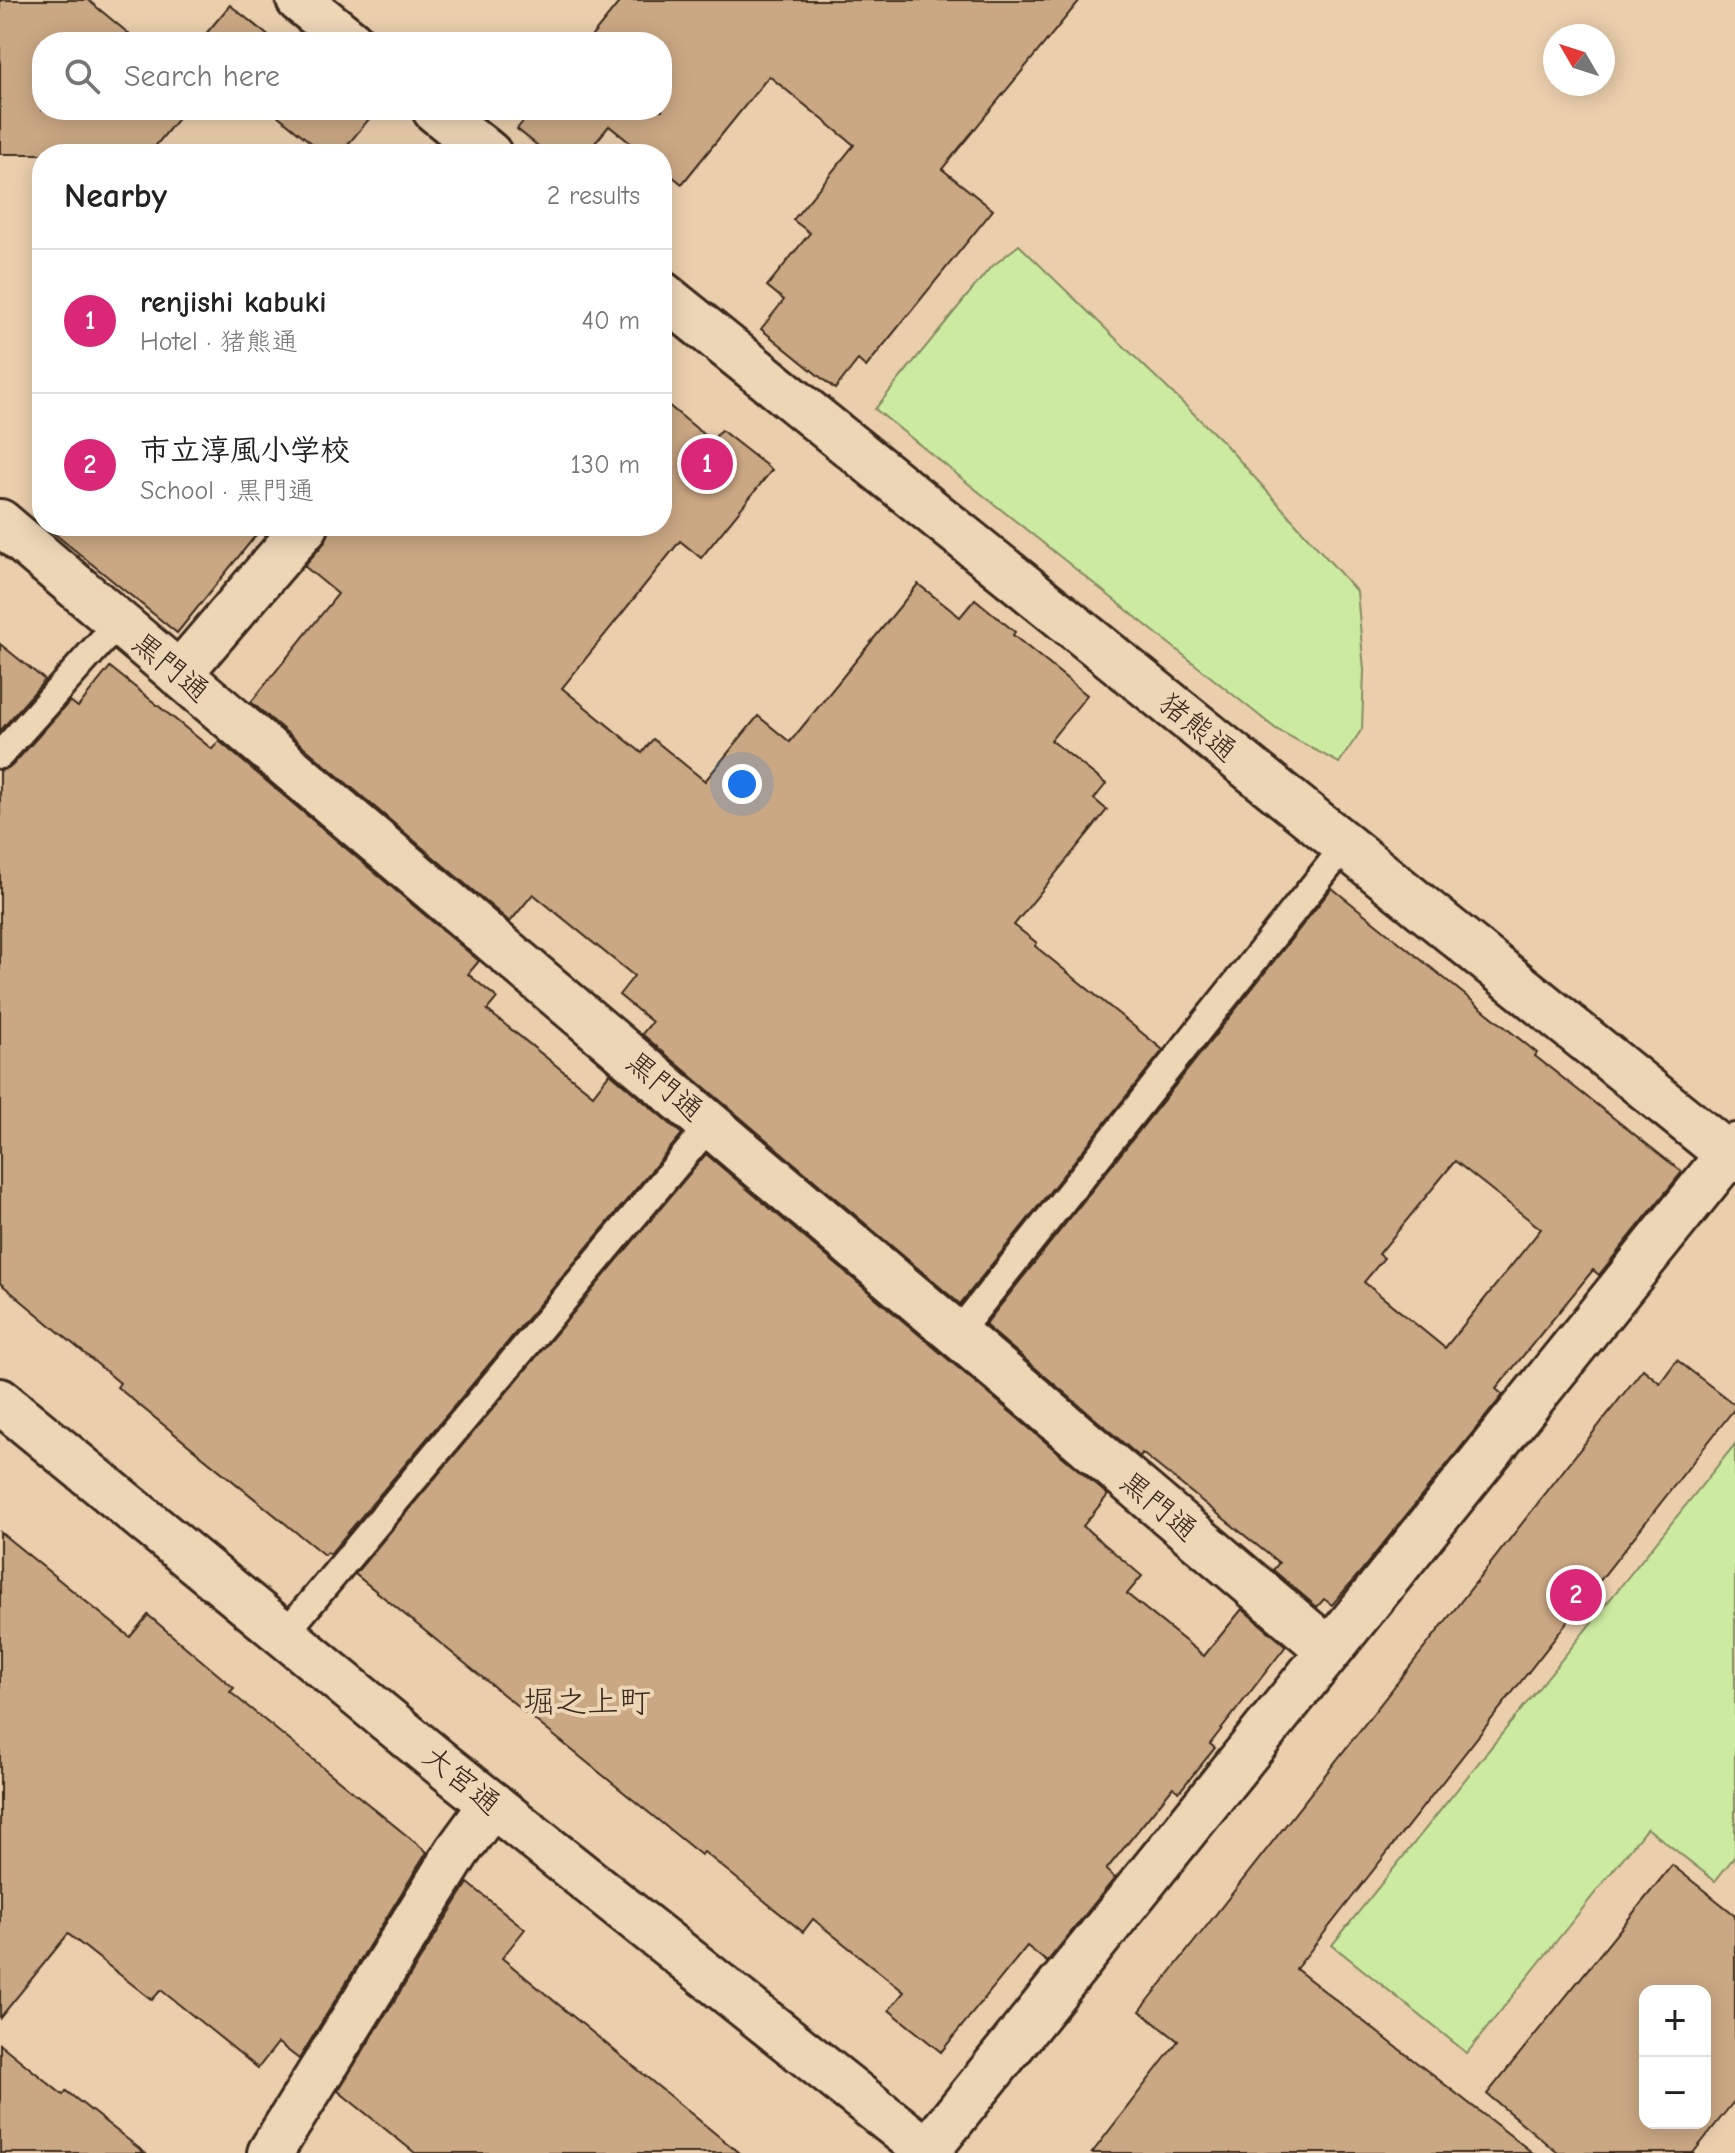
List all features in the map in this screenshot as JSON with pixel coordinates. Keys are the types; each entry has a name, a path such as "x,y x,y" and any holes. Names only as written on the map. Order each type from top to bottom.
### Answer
{"street":[{"path":"299,0 339,32"},
{"path":"447,120 477,144"},
{"name":"猪熊通","path":"672,302 1345,846 1733,1154"},
{"name":"黒門通","path":"0,522 1329,1650"},
{"path":"179,674 297,536"},
{"path":"928,2152 1329,1650 1733,1154"},
{"name":"大宮通","path":"0,1401 283,1636 928,2152"},
{"path":"270,2153 457,1852 492,1804"}],"lane":[{"path":"0,755 118,623"},
{"path":"957,1334 1345,846"},
{"path":"283,1636 710,1125"}],"green space":[{"path":"1019,245 1223,442 1357,592 1364,670 1362,729 1339,763 1276,729 875,409 989,269"},
{"path":"1735,1444 1735,1856 1715,1881 1647,1828 1467,2053 1332,1945"}],"building":[{"path":"0,0 88,0 127,32 32,32 32,120 177,120 157,144 32,144 32,154 0,154"},
{"path":"621,0 1080,0 942,169 993,210 866,367 858,360 835,389 761,329 784,300 767,286 810,233 793,220 854,145 769,76 682,184 672,176 672,144 632,144 609,126 594,144 536,144 517,129 524,120 672,120 672,32 595,32"},
{"path":"230,5 264,32 207,32"},
{"path":"283,120 368,120 348,144 313,144"},
{"path":"672,408 712,441 721,430 772,470 701,558 680,541 562,688 642,753 653,739 705,781 758,716 790,742 918,584 960,617 975,599 1015,632 1013,635 1087,695 1051,740 1106,784 1094,799 1107,810 1014,925 1037,943 1035,946 1163,1050 960,1304 642,1034 652,1022 619,995 634,976 533,894 510,922 251,702 338,594 304,566 327,536 672,536"},
{"path":"57,536 255,536 177,633"},
{"path":"0,644 45,680 0,731"},
{"path":"110,667 212,749 219,741 479,961 468,974 497,998 487,1010 593,1095 610,1073 682,1134 330,1554 327,1552 324,1555 117,1387 120,1383 0,1283 0,771 12,766 70,701 78,707"},
{"path":"1332,888 1537,1053 1535,1056 1682,1172 1599,1275 1593,1270 1496,1389 1503,1395 1332,1605 1324,1599 1317,1607 1273,1570 1279,1563 1142,1453 1140,1457 985,1325","holes":["1455,1161 1541,1229 1445,1348 1364,1282 1384,1258 1379,1254"]},
{"path":"706,1154 1108,1495 1083,1526 1142,1576 1127,1594 1204,1656 1242,1609 1286,1646 1210,1744 1215,1748 1179,1792 1173,1787 1106,1870 1115,1878 1047,1962 1027,1946 941,2052 889,2010 904,1992 813,1919 803,1932 704,1852 701,1855 355,1574"},
{"path":"1677,1360 1735,1408 1296,1969 1533,2153 1092,2153 1178,2041 1140,2011 1643,1369 1660,1383"},
{"path":"0,1532 130,1637 148,1615 234,1688 230,1692 427,1852 299,2059 278,2043 258,2068 161,1990 152,2000 68,1934 0,2018"},
{"path":"1672,1865 1735,1915 1735,2100 1693,2153 1558,2153 1487,2094"},
{"path":"468,1883 525,1929 502,1958 739,2153 415,2153 338,2091"},
{"path":"0,2044 63,2095 66,2091 145,2153 0,2153"}],"place":[{"name":"renjishi kabuki","path":"707,464"},
{"name":"市立淳風小学校","path":"1576,1595"}],"district":[{"name":"堀之上町","path":"587,1701"}]}
